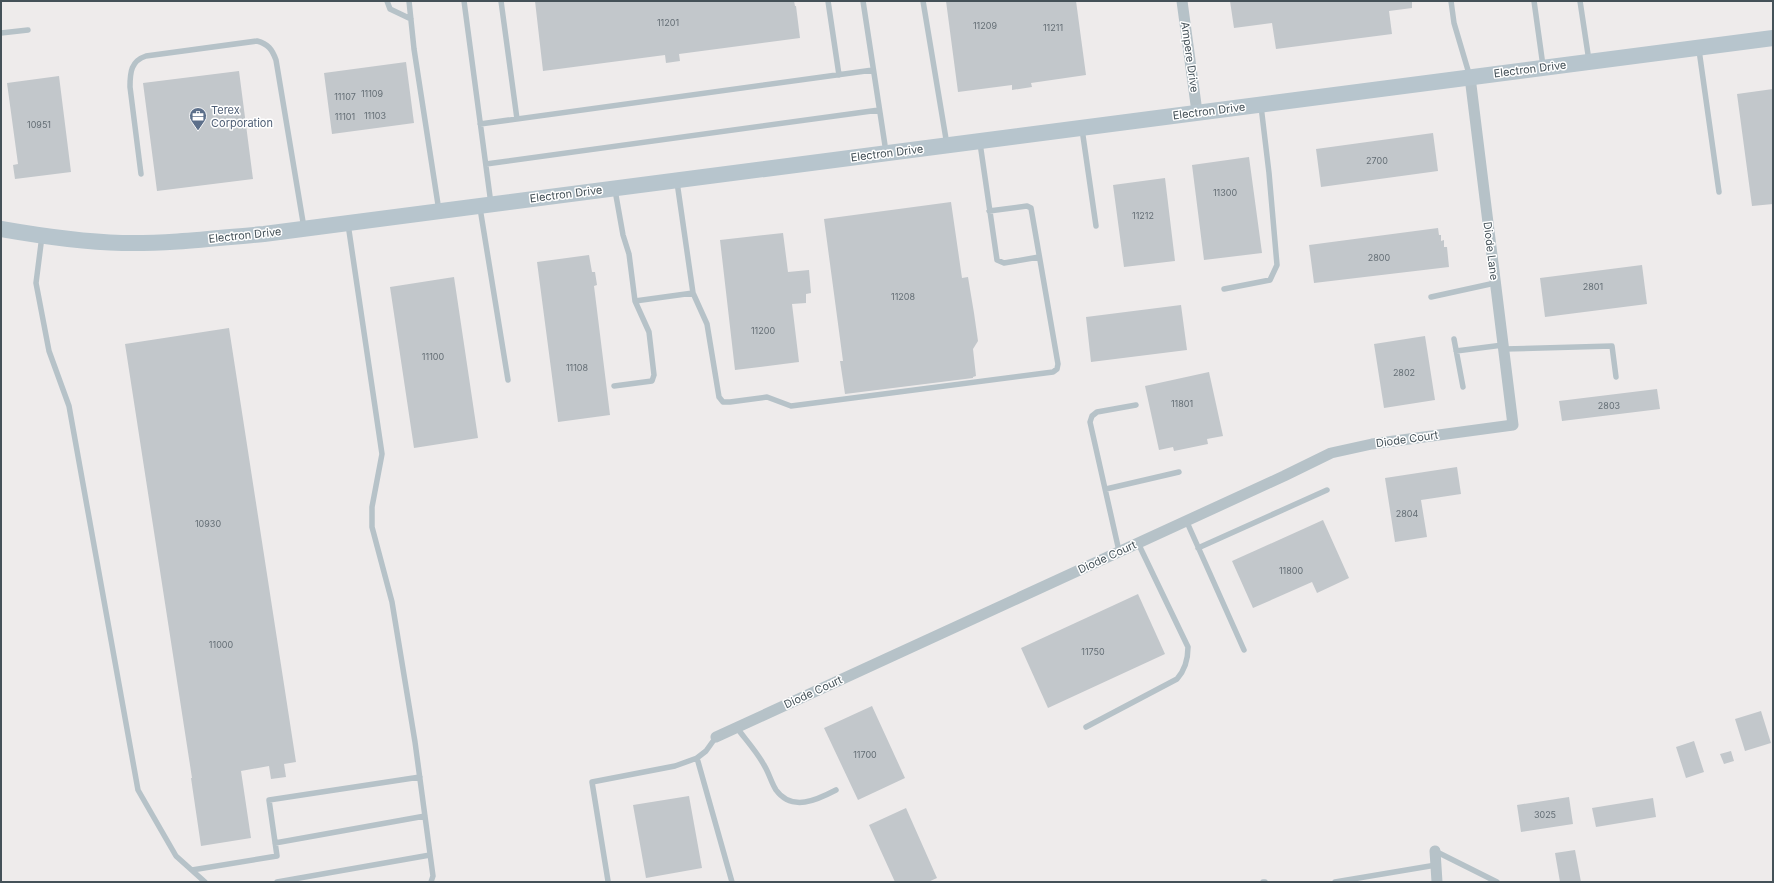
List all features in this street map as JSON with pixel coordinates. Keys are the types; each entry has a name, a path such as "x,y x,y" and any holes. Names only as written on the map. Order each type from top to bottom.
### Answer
{"street":[{"name":"Ampere Drive","path":"1182,1 1197,112"},
{"name":"Electron Drive","path":"1,230 42,236 122,243 180,241 304,228 1773,38"},
{"name":"Diode Lane","path":"1470,77 1513,425"},
{"name":"Diode Court","path":"716,737 1331,453 1372,444 1513,425"},
{"path":"1435,851 1437,882"}],"lane":[{"path":"387,1 390,9 411,19"},
{"path":"409,1 414,49 439,211"},
{"path":"464,1 486,164 486,205 508,380"},
{"path":"501,1 517,119"},
{"path":"828,1 839,75"},
{"path":"863,1 886,153"},
{"path":"923,1 947,145"},
{"path":"1452,1 1454,23 1470,77"},
{"path":"1534,1 1543,68"},
{"path":"1580,1 1589,62"},
{"path":"1,33 28,30"},
{"path":"141,174 130,87 130,76 134,63 139,58 146,56 252,42 264,43 269,46 276,60 304,228"},
{"path":"1699,47 1719,192"},
{"path":"480,124 873,70"},
{"path":"1224,289 1270,280 1276,265 1269,173 1261,104"},
{"path":"486,164 879,110"},
{"path":"1081,127 1096,226"},
{"path":"980,140 997,260 1004,263 1039,257"},
{"path":"677,180 693,293 707,324 719,397 723,402 767,397 791,406 1053,372 1057,370 1058,364 1030,206 989,211"},
{"path":"614,188 623,235 629,254 634,301 650,332 654,376 652,381 614,386"},
{"path":"348,223 382,454 372,507 372,527 392,602 420,777 433,876 431,882"},
{"path":"42,236 36,282 49,351 69,406 138,790 176,856 205,882"},
{"path":"1431,296 1495,283"},
{"path":"634,301 693,293"},
{"path":"1454,339 1463,388"},
{"path":"1456,351 1503,347 1612,346 1616,377"},
{"path":"1119,551 1090,422 1092,416 1097,412 1136,405"},
{"path":"1106,489 1179,472"},
{"path":"1198,548 1326,490"},
{"path":"1186,520 1244,650"},
{"path":"1086,727 1177,679 1183,673 1186,664 1188,647 1138,542"},
{"path":"737,728 764,765 775,788 781,796 790,802 802,804 825,796 836,790"},
{"path":"608,881 592,782 675,766 697,758 706,751 716,737"},
{"path":"697,758 732,882"},
{"path":"192,870 277,856 269,800 420,777"},
{"path":"276,842 425,816"},
{"path":"1435,851 1497,882"},
{"path":"277,882 430,855"},
{"path":"1335,882 1436,864"}],"building":[{"path":"535,1 794,1 800,38 679,54 680,61 666,63 665,55 543,71"},
{"path":"946,1 1076,1 1086,75 1031,83 1032,87 1012,90 1012,85 958,92"},
{"path":"1230,1 1412,1 1412,8 1389,11 1392,34 1276,49 1272,23 1234,28"},
{"path":"406,62 414,123 332,134 324,73"},
{"name":"Terex Corporation","path":"239,71 253,179 157,191 143,83"},
{"path":"59,76 71,172 15,179 13,165 18,164 7,83"},
{"path":"1773,89 1773,204 1752,206 1737,94"},
{"path":"1433,133 1438,171 1321,187 1316,149"},
{"path":"1249,157 1262,253 1204,260 1192,165"},
{"path":"1165,178 1175,261 1124,267 1113,185"},
{"path":"951,202 962,278 968,277 974,313 978,341 973,349 976,376 973,378 845,394 840,361 843,361 824,219"},
{"path":"1438,228 1439,235 1441,235 1441,241 1444,240 1444,247 1447,247 1449,267 1314,283 1309,245"},
{"path":"783,233 788,272 809,270 811,293 806,294 806,303 792,304 799,362 735,370 720,240"},
{"path":"589,255 592,272 595,272 597,285 594,286 610,415 558,422 537,262"},
{"path":"1642,265 1647,304 1545,317 1540,278"},
{"path":"454,277 478,438 414,448 390,287"},
{"path":"1181,305 1187,350 1091,362 1086,317"},
{"path":"229,328 296,762 284,764 286,777 271,779 269,766 241,771 251,838 201,846 192,778 125,344"},
{"path":"1425,336 1435,400 1384,408 1374,344"},
{"path":"1209,372 1223,436 1207,439 1208,444 1174,451 1173,447 1159,450 1145,386"},
{"path":"1657,389 1660,409 1562,421 1559,401"},
{"path":"1457,467 1461,494 1421,500 1427,537 1395,542 1385,478"},
{"path":"1323,520 1349,578 1317,593 1312,582 1253,608 1232,561"},
{"path":"1138,594 1165,654 1048,708 1021,648"},
{"path":"872,706 905,778 858,800 824,728"},
{"path":"1761,711 1771,743 1745,751 1735,719"},
{"path":"1694,741 1704,772 1686,778 1676,747"},
{"path":"1731,751 1734,761 1724,764 1720,754"},
{"path":"689,796 702,868 646,878 633,805"},
{"path":"1569,797 1573,824 1521,832 1517,805"},
{"path":"1653,798 1656,817 1596,827 1592,808"},
{"path":"906,808 937,878 928,882 895,882 869,825"},
{"path":"1575,850 1581,882 1560,882 1555,853"}],"place":[{"name":"Terex Corporation","path":"198,131"}]}
